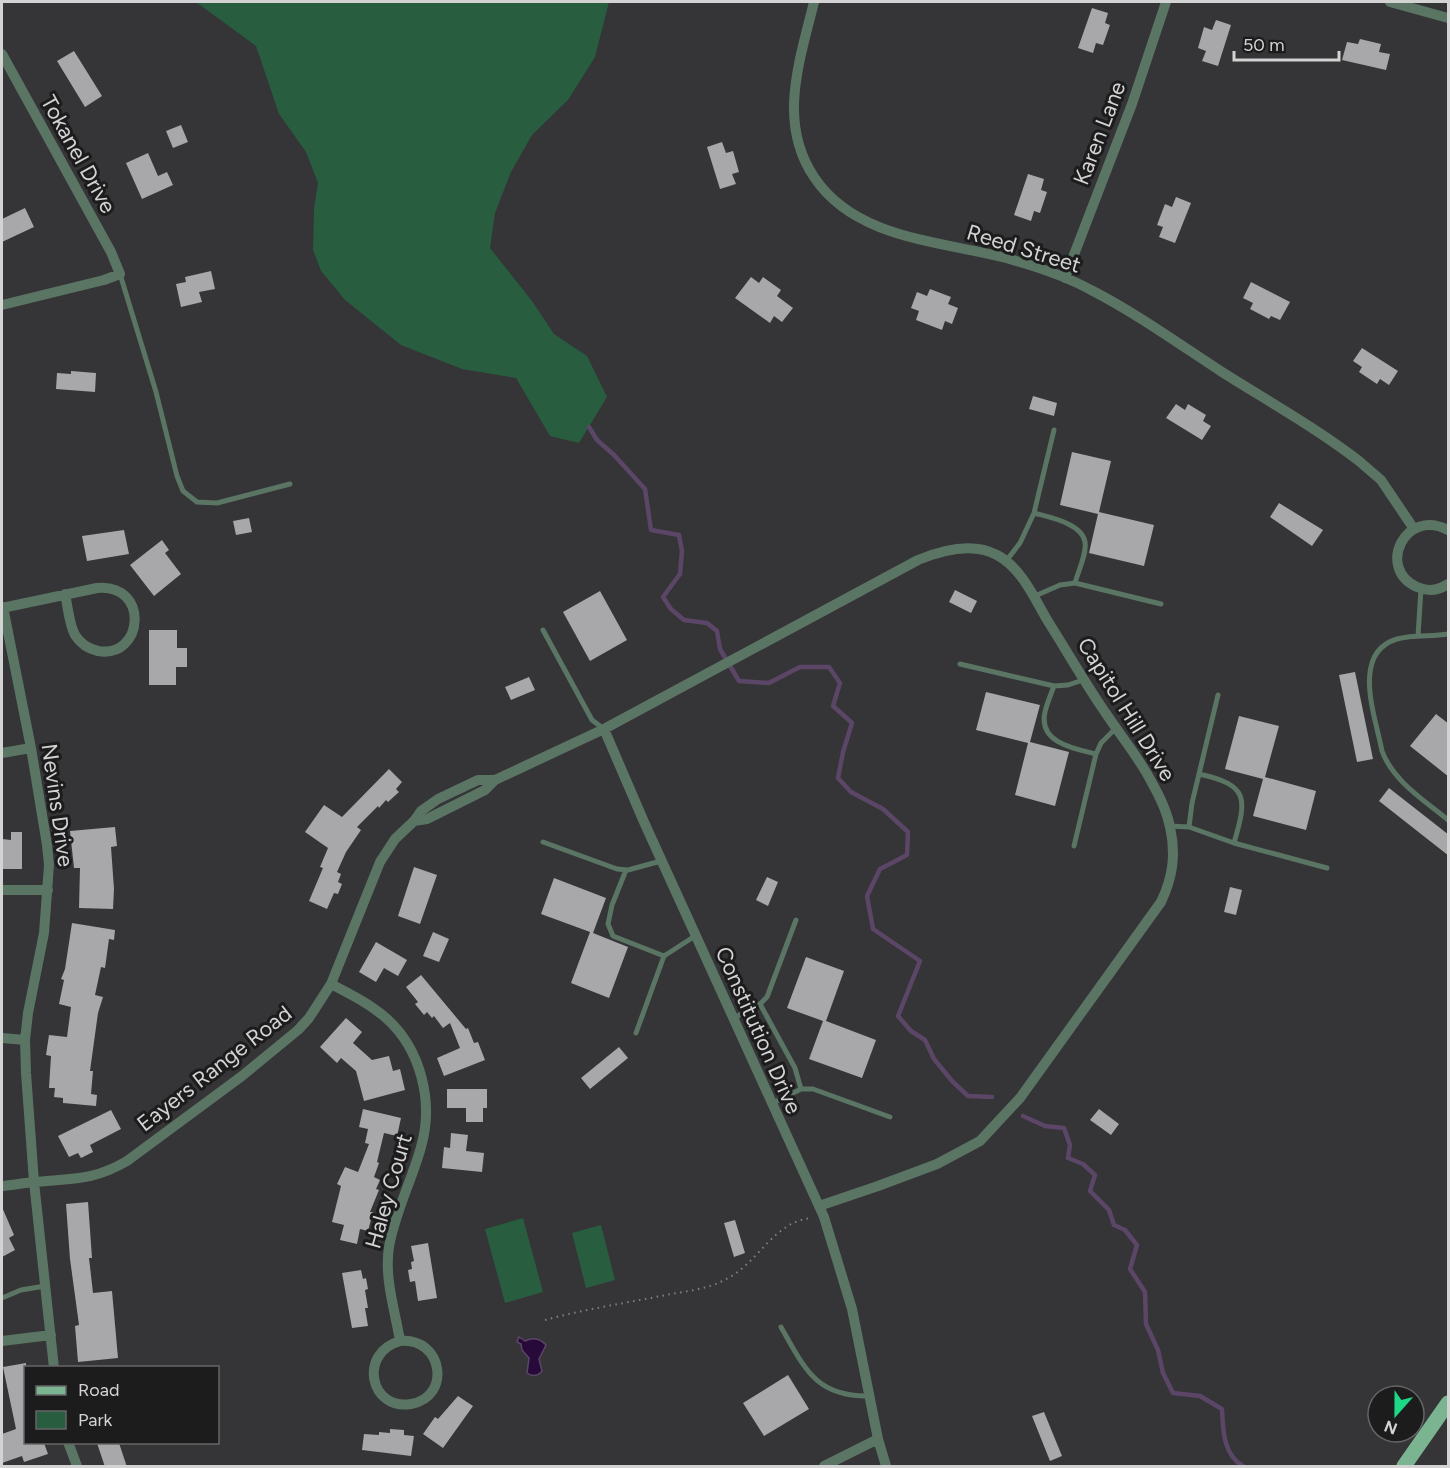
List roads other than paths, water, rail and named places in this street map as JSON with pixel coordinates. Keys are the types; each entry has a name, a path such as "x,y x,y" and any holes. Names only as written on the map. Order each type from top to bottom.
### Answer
{"main road":[{"path":"1404,1467 1449,1403"}],"street":[{"name":"Reed Street","path":"814,2 795,79 793,116 800,148 814,178 826,193 849,212 878,227 1006,258 1065,278 1091,290 1347,452 1381,480 1414,529"},
{"name":"Karen Lane","path":"1065,278 1132,104 1166,2"},
{"path":"1390,2 1449,18"},
{"name":"Tokanel Drive","path":"2,54 111,252 120,274"},
{"path":"2,305 120,274"},
{"path":"1449,530 1435,525 1414,529 1408,533 1400,546 1398,561 1407,581 1420,589 1435,590 1449,584"},
{"name":"Capitol Hill Drive","path":"604,729 902,567 936,552 956,549 986,550 1006,561 1024,581 1084,680 1150,778 1160,797 1170,826 1174,853 1173,871 1168,887 1161,902 1020,1098 980,1141 938,1164 819,1206"},
{"path":"2,607 65,594 104,587 118,591 133,606 136,620 132,633 123,645 111,651 90,649 75,635 65,594"},
{"name":"Nevins Drive","path":"2,607 31,748 47,845 48,890 44,933 25,1040 34,1182 54,1366"},
{"name":"Eayers Range Road","path":"2,1186 99,1175 128,1161 288,1040 309,1018 332,984 380,862 395,839 421,811 478,780 495,780 604,729"},
{"name":"Constitution Drive","path":"604,729 661,861 824,1217 852,1309 878,1439 886,1467"},
{"path":"2,753 31,748"},
{"path":"2,890 48,890"},
{"name":"Haley Court","path":"332,984 363,1001 384,1016 398,1030 409,1045 423,1082 426,1097 422,1146 394,1227 387,1266 400,1341"},
{"path":"2,1038 25,1040"},
{"path":"2,1341 51,1335"},
{"path":"400,1341 414,1341 420,1344 431,1353 437,1366 435,1386 427,1397 414,1404 394,1403 382,1395 375,1383 373,1370 378,1356 387,1346 400,1341"},
{"path":"824,1467 878,1439"},
{"path":"64,1466 76,1464 68,1444"}],"lane":[{"path":"120,274 183,491 197,502 216,503 290,484"},
{"path":"1006,561 1020,543 1034,513 1054,430"},
{"path":"1034,513 1069,524 1081,533 1085,541 1085,548 1075,583"},
{"path":"1034,597 1060,585 1075,583 1161,604"},
{"path":"1418,636 1420,589"},
{"name":"Constitution Drive","path":"543,630 592,720 604,729"},
{"path":"1449,634 1397,639 1377,652 1368,675 1386,762 1403,782 1449,819"},
{"path":"960,664 1054,686 1084,680"},
{"path":"1054,686 1045,714 1045,726 1050,736 1071,748 1096,754"},
{"path":"1189,827 1218,695"},
{"path":"1074,846 1096,754 1101,743 1116,728"},
{"path":"1199,774 1227,782 1241,794 1240,822 1234,843"},
{"path":"1170,826 1189,827 1234,843 1327,867"},
{"path":"543,842 616,869 626,870 661,861"},
{"path":"626,870 612,905 608,924 613,936 664,956"},
{"path":"732,1018 760,1004 767,997 796,920"},
{"path":"636,1033 664,956 695,936"},
{"path":"760,1004 795,1068 801,1089"},
{"path":"771,1104 801,1089 813,1089 890,1117"},
{"path":"2,1298 21,1290 46,1286"},
{"path":"781,1328 799,1360 821,1384 841,1394 869,1396"}],"waterway":[{"path":"589,427 597,440 645,489 651,530 679,535 682,551 680,574 663,597 671,609 684,620 707,623 717,631 720,649 739,681 769,683 800,667 829,667 840,683 833,706 852,723 838,778 851,792 883,809 908,832 907,855 880,869 867,896 873,929 920,961 898,1016 911,1031 925,1040 934,1059 968,1096 992,1097"},
{"path":"1023,1116 1045,1126 1064,1128 1070,1145 1068,1158 1083,1164 1095,1175 1090,1191 1109,1210 1114,1225 1125,1230 1137,1245 1130,1269 1145,1292 1146,1324 1158,1350 1163,1373 1173,1393 1200,1396 1222,1409 1225,1441 1231,1455 1243,1466"}]}
